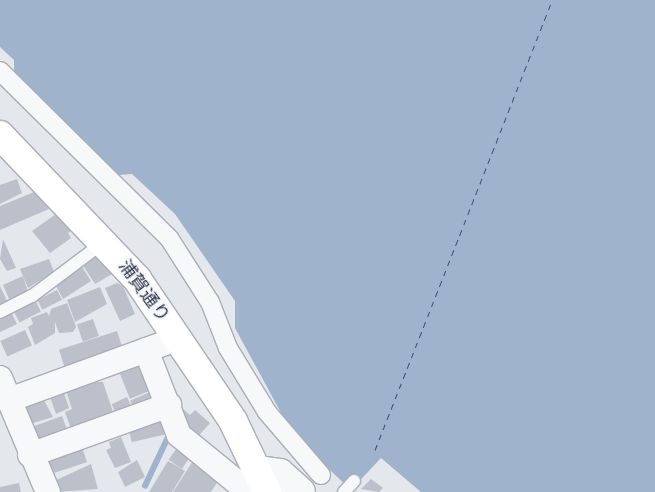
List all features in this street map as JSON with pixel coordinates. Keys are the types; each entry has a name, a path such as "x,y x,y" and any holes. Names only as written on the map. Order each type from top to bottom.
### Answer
{"main road":[{"name":"浦賀通り","path":"0,135 104,242 179,338 258,485"}],"street":[{"path":"0,71 169,238 210,302 228,348 311,483"},
{"path":"8,400 179,338"},
{"path":"146,350 179,435 258,485 280,473 311,483"},
{"path":"0,378 30,456 48,492"},
{"path":"30,456 168,405"}],"lane":[{"path":"0,312 32,296 104,242"},
{"path":"344,492 354,481"}],"water":[{"path":"0,0 655,0 655,492 421,492 381,458 351,490 293,435 235,328 235,301 175,214 132,174 118,175 14,75 14,60 0,47"}],"building":[{"path":"17,179 22,193 0,204 0,185"},
{"path":"39,190 49,209 0,230 0,206"},
{"path":"56,214 72,230 68,233 71,238 50,253 32,231"},
{"path":"3,239 16,268 7,271 0,259"},
{"path":"98,255 112,274 95,284 82,264"},
{"path":"49,259 54,272 28,288 20,269"},
{"path":"81,265 91,281 63,299 56,286"},
{"path":"23,276 28,292 9,299 3,285"},
{"path":"117,283 123,286 135,314 120,321 105,288"},
{"path":"0,286 8,303 0,307"},
{"path":"100,287 107,304 75,322 67,300"},
{"path":"57,290 62,300 42,310 37,300"},
{"path":"35,300 41,312 20,322 14,311"},
{"path":"67,303 76,327 73,332 59,333 55,322 55,333 35,345 28,327 33,324 31,318 47,312 49,316 51,309"},
{"path":"11,312 17,324 0,332 0,317"},
{"path":"93,319 99,336 83,342 77,325"},
{"path":"25,330 32,346 7,357 0,341"},
{"path":"117,331 123,349 65,368 59,350"},
{"path":"144,364 154,389 130,399 120,374"},
{"path":"93,382 103,382 113,412 71,429 65,412 72,409 66,391"},
{"path":"155,390 160,402 135,413 130,401"},
{"path":"64,393 69,408 56,414 50,397"},
{"path":"127,397 133,410 118,417 112,404"},
{"path":"44,400 53,417 30,424 20,409"},
{"path":"183,409 190,415 195,410 210,423 195,440 176,417"},
{"path":"62,416 69,435 38,446 31,427"},
{"path":"161,418 165,435 132,442 128,426"},
{"path":"121,437 131,462 115,468 106,450 111,448 109,442"},
{"path":"179,445 192,454 182,469 169,460"},
{"path":"82,447 87,462 49,475 44,459"},
{"path":"137,460 145,477 125,487 118,472"},
{"path":"168,461 185,471 172,492 149,492"},
{"path":"193,461 220,478 211,492 173,492"},
{"path":"91,464 98,489 57,492 52,482"},
{"path":"371,479 383,488 379,492 361,489"},
{"path":"19,483 21,492 0,492 0,487"}],"waterway":[{"path":"145,486 170,433"}],"ferry route":[{"path":"375,450 552,0"}]}
